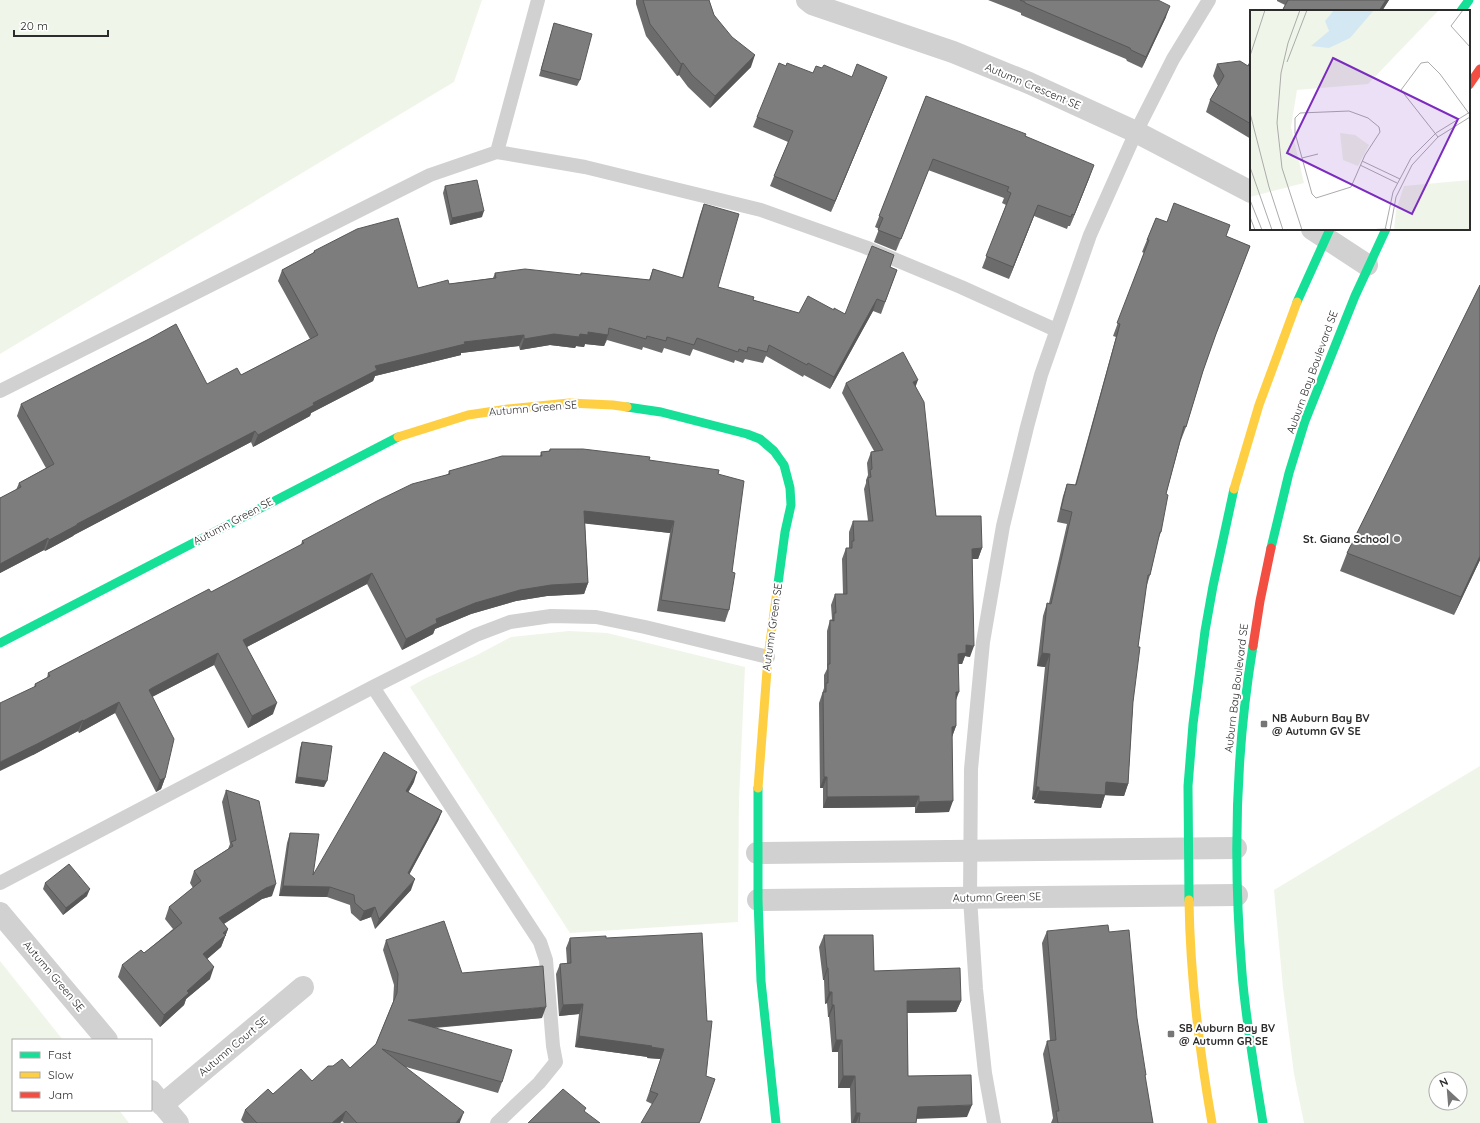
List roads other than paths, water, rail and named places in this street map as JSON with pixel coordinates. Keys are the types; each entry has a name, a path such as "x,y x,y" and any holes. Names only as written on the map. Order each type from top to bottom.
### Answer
{"street":[{"name":"Autumn Crescent SE","path":"807,0 812,4 953,52 1015,77 1136,132 1250,191"},
{"path":"1462,10 1469,0"},
{"path":"1470,84 1480,70"},
{"name":"Auburn Bay Boulevard SE","path":"1264,1123 1247,1030 1237,917 1236,848 1240,741 1250,653 1266,565 1286,485 1305,421 1367,265 1385,230"},
{"path":"1212,1123 1195,1004 1187,895 1187,849 1188,779 1195,701 1212,586 1239,468 1264,389 1322,232 1367,265"},
{"name":"Autumn Green SE","path":"0,642 394,438 468,415 508,409 569,403 613,405 661,412 747,434 760,439 774,451 784,465 790,488 791,505 785,532 768,657 758,781 757,853 761,981 776,1123"},
{"path":"757,853 970,852 1236,848"},
{"name":"Autumn Green SE","path":"758,900 1237,895"},
{"name":"Autumn Green SE","path":"0,912 106,1039"},
{"name":"Autumn Court SE","path":"157,1098 303,988"},
{"path":"157,1098 178,1123"}],"lane":[{"path":"497,152 538,0"},
{"path":"994,1123 985,1073 976,989 970,898 971,769 983,642 1003,526 1041,375 1090,235 1136,132 1173,59 1209,0"},
{"path":"0,391 430,175 497,152 585,167 761,210 865,247 961,287 1056,330"},
{"path":"0,883 373,687 476,635 510,622 551,616 596,617 768,657"},
{"path":"373,687 540,942 546,960 553,1046 556,1062 539,1083 497,1123"}],"place":[{"name":"St. Giana School","path":"1397,539"},
{"name":"NB Auburn Bay BV @ Autumn GV SE","path":"1264,724"},
{"name":"SB Auburn Bay BV @ Autumn GR SE","path":"1171,1034"}]}
